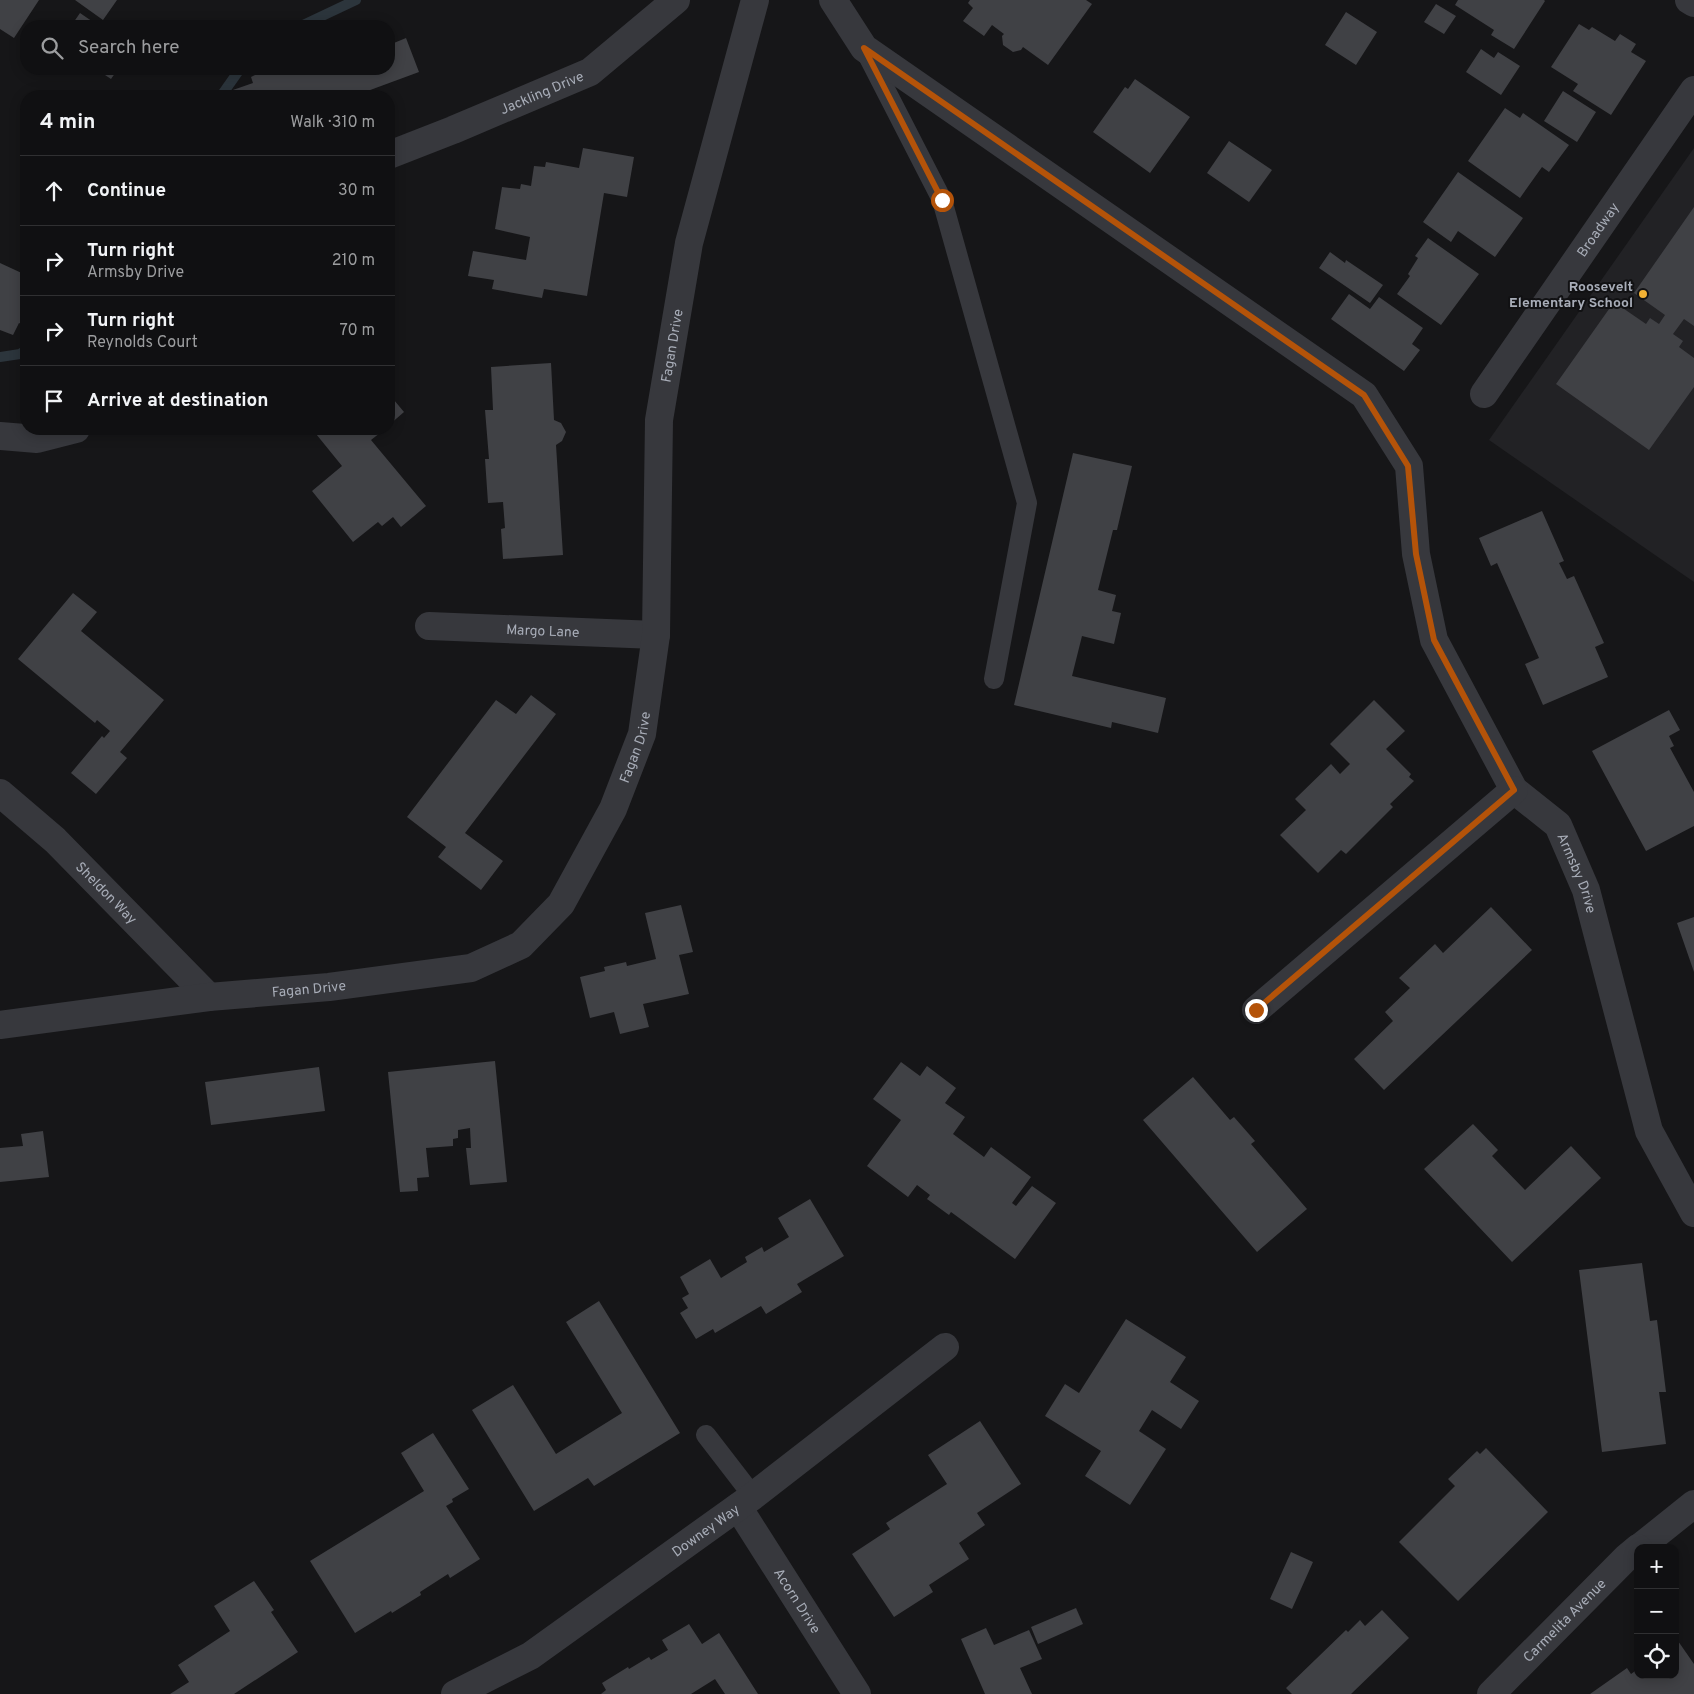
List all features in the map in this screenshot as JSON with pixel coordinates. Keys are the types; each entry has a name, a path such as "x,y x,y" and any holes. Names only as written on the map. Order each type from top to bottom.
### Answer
{"street":[{"name":"Jackling Drive","path":"395,153 590,72 676,0"},
{"name":"Fagan Drive","path":"0,1026 209,997 329,987 471,968 521,945 561,904 613,809 642,734 656,636 659,420 689,243 755,0"},
{"name":"Armsby Drive","path":"833,0 864,48 1364,395 1408,466 1416,554 1434,640 1514,790 1558,825 1586,890 1649,1132 1694,1213"},
{"path":"1689,0 1694,3"},
{"name":"Broadway","path":"1484,394 1694,90"},
{"path":"0,436 37,438 50,435"},
{"name":"Margo Lane","path":"429,626 656,636"},
{"path":"1256,1010 1514,790"},
{"name":"Sheldon Way","path":"0,793 55,840 209,997"},
{"name":"Downey Way","path":"455,1694 530,1656 746,1501 945,1347"},
{"name":"Acorn Drive","path":"746,1501 857,1694"},
{"name":"Carmelita Avenue","path":"1643,1544 1694,1504"},
{"name":"Carmelita Avenue","path":"1491,1694 1634,1551"}],"lane":[{"path":"864,48 942,200 1027,502 994,680"},
{"path":"706,1435 746,1501"}],"shaded area":[{"name":"Roosevelt Elementary School","path":"1694,148 1694,582 1489,440"}],"building":[{"path":"0,0 39,0 26,20 20,20 20,29 14,38 0,29"},
{"path":"75,0 117,0 103,20"},
{"path":"970,0 1086,0 1092,4 1048,65 1023,47 1021,50 1013,52 1003,45 1002,36 1004,34 992,25 984,36 963,21 973,8 968,3"},
{"path":"1458,0 1545,1 1514,49 1491,35 1494,30 1455,5"},
{"path":"1436,4 1456,16 1444,34 1424,22"},
{"path":"1346,12 1377,32 1356,65 1325,45"},
{"path":"80,13 90,20 75,20"},
{"path":"1579,24 1589,30 1592,27 1615,41 1620,34 1636,44 1631,52 1646,61 1611,115 1573,91 1578,84 1551,67"},
{"path":"406,38 419,72 370,90 233,90 253,83 251,77 255,75 395,75 395,43"},
{"path":"1481,49 1494,58 1498,52 1520,66 1501,95 1466,72"},
{"path":"105,75 114,75 111,79"},
{"path":"1135,79 1190,117 1150,173 1093,132 1125,87 1128,89"},
{"path":"1563,91 1596,112 1577,142 1544,121"},
{"path":"1505,108 1520,118 1523,113 1569,145 1549,172 1542,167 1520,198 1468,161"},
{"path":"1229,141 1272,170 1249,202 1207,173"},
{"path":"583,148 634,157 627,197 604,193 587,296 544,289 542,298 492,289 494,280 468,276 473,251 526,260 530,237 495,229 502,187 520,189 521,184 531,186 534,166 545,167 546,162 579,168"},
{"path":"1458,172 1523,218 1495,257 1458,231 1451,242 1423,222"},
{"path":"1694,207 1694,326 1684,319 1673,334 1683,341 1679,347 1694,358 1694,387 1649,450 1556,384 1614,302 1646,324 1650,318 1659,324 1665,315 1634,293"},
{"path":"1428,238 1479,274 1441,325 1397,294 1410,276 1408,274 1418,258 1415,256"},
{"path":"1330,252 1345,263 1346,260 1383,285 1370,303 1319,268"},
{"path":"0,263 20,272 20,323 13,335 0,330"},
{"path":"1349,294 1370,309 1379,297 1423,328 1412,344 1420,350 1404,371 1331,319"},
{"path":"551,363 554,420 561,423 566,432 562,441 556,445 563,555 503,559 501,529 505,528 503,502 488,503 485,459 489,459 485,410 493,410 491,367"},
{"path":"395,401 404,412 395,420"},
{"path":"317,435 377,435 371,440 426,506 401,527 393,517 382,526 378,522 353,542 312,491 342,466"},
{"path":"1073,453 1132,466 1117,530 1113,530 1098,590 1116,595 1112,611 1121,613 1114,644 1082,636 1072,676 1166,698 1158,733 1112,722 1111,728 1014,705"},
{"path":"1542,511 1564,561 1559,563 1567,579 1574,576 1604,643 1595,647 1608,677 1543,705 1525,664 1539,658 1497,563 1491,566 1479,538"},
{"path":"73,593 97,612 81,631 164,700 120,752 127,758 96,794 71,773 102,736 104,738 110,731 97,720 95,723 18,659"},
{"path":"531,695 556,714 465,833 503,861 481,890 438,857 446,847 407,817 496,700 516,714"},
{"path":"1374,700 1405,731 1386,749 1411,774 1409,777 1414,781 1390,804 1393,807 1346,854 1341,850 1318,873 1280,835 1306,810 1295,799 1331,764 1340,774 1350,764 1330,744"},
{"path":"1669,710 1680,730 1669,736 1674,746 1670,748 1694,792 1694,826 1646,851 1592,751"},
{"path":"681,905 693,952 679,955 689,994 643,1004 649,1027 620,1034 614,1012 590,1018 580,977 605,971 604,967 626,962 627,966 656,959 645,913"},
{"path":"1491,907 1532,950 1384,1090 1354,1059 1393,1021 1385,1012 1410,988 1399,978 1435,944 1443,953"},
{"path":"1694,917 1694,972 1677,923"},
{"path":"495,1061 507,1182 470,1185 466,1148 471,1148 470,1128 458,1130 458,1138 453,1139 453,1146 426,1148 429,1177 417,1178 418,1191 400,1192 388,1072"},
{"path":"901,1062 920,1076 927,1066 956,1088 945,1103 965,1117 953,1134 984,1157 991,1147 1031,1177 1012,1203 1016,1206 1032,1186 1056,1203 1015,1259 951,1212 949,1215 927,1199 930,1195 917,1185 908,1197 867,1166 901,1120 873,1099"},
{"path":"319,1067 325,1111 211,1125 205,1082"},
{"path":"1193,1077 1230,1120 1234,1117 1255,1141 1251,1144 1307,1209 1257,1252 1143,1120"},
{"path":"1473,1124 1498,1150 1492,1156 1525,1190 1571,1146 1601,1178 1512,1262 1424,1169"},
{"path":"43,1131 49,1177 0,1182 0,1148 23,1146 21,1134"},
{"path":"810,1199 844,1256 797,1284 802,1292 766,1314 761,1306 715,1333 713,1329 696,1339 680,1313 688,1308 682,1298 689,1294 680,1277 710,1259 721,1278 747,1262 745,1257 762,1247 764,1252 789,1237 778,1218"},
{"path":"1642,1263 1650,1321 1657,1320 1666,1392 1659,1392 1666,1444 1602,1452 1579,1270"},
{"path":"599,1301 680,1433 594,1486 588,1478 534,1511 472,1410 513,1385 556,1454 622,1413 566,1322"},
{"path":"1126,1319 1186,1357 1170,1382 1199,1401 1181,1429 1152,1410 1139,1431 1166,1449 1130,1505 1085,1476 1101,1451 1045,1416 1065,1384 1079,1393"},
{"path":"980,1421 1021,1484 977,1513 985,1525 959,1543 969,1559 929,1585 933,1592 894,1617 852,1554 890,1529 886,1523 947,1484 928,1455"},
{"path":"433,1433 469,1489 452,1499 453,1502 446,1506 480,1559 450,1578 448,1574 420,1592 421,1595 355,1633 310,1561 424,1491 401,1453"},
{"path":"1486,1448 1548,1512 1458,1601 1399,1542 1455,1486 1448,1479 1477,1451 1480,1454"},
{"path":"1291,1552 1313,1562 1292,1609 1270,1599"},
{"path":"254,1581 274,1610 271,1612 298,1652 234,1694 170,1694 189,1682 178,1665 230,1631 214,1606"},
{"path":"1076,1608 1083,1624 1038,1644 1031,1627"},
{"path":"1382,1610 1409,1638 1351,1694 1292,1694 1286,1688 1346,1630 1348,1632 1360,1620 1365,1626"},
{"path":"689,1624 702,1644 719,1633 758,1694 725,1694 715,1679 691,1694 601,1694 606,1690 602,1683 628,1667 629,1669 649,1657 651,1660 668,1650 662,1640"},
{"path":"986,1628 994,1645 1029,1630 1042,1659 1020,1668 1032,1694 985,1694 961,1639"},
{"path":"1679,1642 1694,1664 1694,1694 1590,1694 1627,1668 1631,1674 1634,1672 1634,1679 1679,1679"}],"waterway":[{"path":"314,20 356,0"},
{"path":"225,90 236,75"},
{"path":"0,357 20,354"}],"place":[{"name":"Roosevelt Elementary School","path":"1643,294"}],"route":[{"path":"942,200 864,48 1364,395 1408,466 1416,554 1434,640 1514,790 1256,1010"}]}
